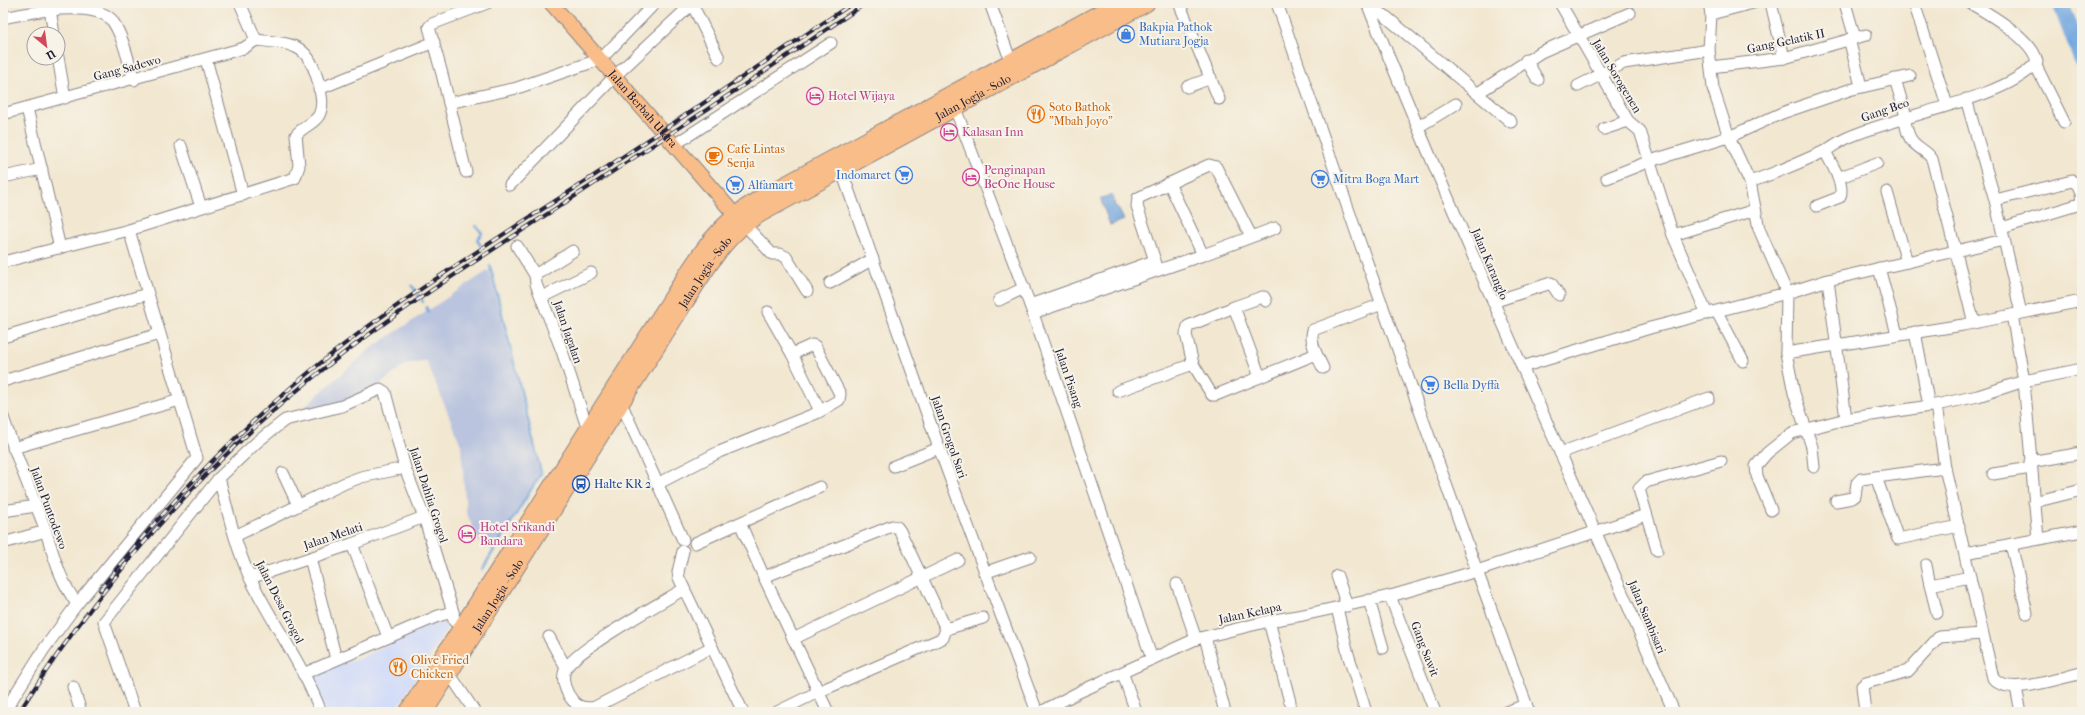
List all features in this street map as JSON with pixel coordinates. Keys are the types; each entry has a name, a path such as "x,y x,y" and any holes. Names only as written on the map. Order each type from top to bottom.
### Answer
{"highway":[{"name":"Jalan Jogja - Solo","path":"408,712 463,627 514,558 621,403 711,262 729,238 739,220 758,200 1011,62 1048,40 1119,3"},
{"name":"Jalan Jogja - Solo","path":"424,712 449,673 588,430 700,255 716,233 739,220 841,170 1146,3"}],"main road":[{"name":"Jalan Berbah Utara","path":"551,3 739,220"}],"street":[{"path":"3,262 129,230 295,178 298,174 299,166 296,135 318,116 322,104 320,89 311,62 300,48 284,43 256,40 240,3"},
{"path":"466,172 434,42 429,29 432,24 487,3"},
{"path":"449,103 517,88 601,59 654,3"},
{"path":"990,3 1011,62"},
{"path":"1179,3 1219,99"},
{"name":"Jalan Sorogenen","path":"1560,3 1628,121 1640,131 1673,234 1712,313 1743,361"},
{"path":"1753,3 1710,9 1709,50 1713,88 1729,137 1750,182 1758,229 1787,293 1786,353 1794,393 1814,454 1814,467"},
{"path":"1770,3 1784,58"},
{"path":"1845,3 1857,37 1861,86"},
{"path":"1914,3 1947,104"},
{"path":"1970,3 2002,21 2032,51 2036,59 2033,66 2064,122"},
{"path":"3,18 50,9 66,4 92,5 102,9 111,19 118,31 134,80"},
{"path":"510,185 615,76 692,4 719,58"},
{"path":"1278,7 1477,571 1528,708 1506,712"},
{"path":"50,9 53,26"},
{"path":"1369,9 1384,14 1478,92 1511,122"},
{"name":"Jalan Karanglo","path":"1369,9 1493,302 1595,533"},
{"path":"1478,92 1526,60 1578,35 1630,13"},
{"name":"Gang Gelatik II","path":"1711,67 1784,58 1857,37"},
{"name":"Gang Sadewo","path":"3,114 134,80 244,48 256,40"},
{"path":"320,89 434,42"},
{"path":"674,145 831,43"},
{"path":"1578,86 1601,73 1624,63 1709,50"},
{"path":"206,59 243,195"},
{"path":"1526,60 1538,80"},
{"path":"60,66 65,98"},
{"name":"Gang Beo","path":"1750,182 1825,151 1846,138 1905,117 1966,99 2000,87 2033,66"},
{"path":"1607,178 1650,161 1729,137 1782,113 1861,86 1910,76"},
{"path":"1187,87 1211,78"},
{"path":"1895,79 1909,136 1913,142 1928,152 1932,159 1974,323"},
{"path":"1966,99 2002,228 2017,314 2038,539"},
{"path":"1418,127 1456,104"},
{"path":"28,108 60,248"},
{"name":"Jalan Pisang","path":"955,108 1032,309 1152,659"},
{"path":"1604,129 1628,121"},
{"path":"181,146 201,207"},
{"path":"1817,206 1840,197 1842,193 1838,178 1825,151"},
{"path":"1838,178 1877,163"},
{"path":"1156,266 1137,202 1138,198 1209,165 1216,167 1251,236"},
{"path":"3,177 42,169"},
{"name":"Jalan Grogol Sari","path":"841,170 874,260 938,448 1037,712"},
{"path":"1995,200 2072,181 2078,186 2082,199 2080,204 2002,228"},
{"path":"1169,183 1203,255"},
{"path":"1887,192 1907,262"},
{"path":"1673,234 1755,210"},
{"path":"739,220 772,254 780,254 786,257 807,291"},
{"path":"1032,309 1156,266 1203,255 1275,228"},
{"path":"4,712 44,649 77,604 197,458 129,230"},
{"path":"1522,367 1650,328 1787,293 1828,280 2004,240"},
{"name":"Jalan Jagalan","path":"517,246 535,275 536,284 542,297 588,430"},
{"path":"535,275 574,251"},
{"path":"830,283 874,260"},
{"path":"1879,268 1897,334"},
{"path":"542,297 591,273"},
{"path":"1828,280 1846,419"},
{"path":"1493,302 1551,283 1559,295"},
{"path":"999,300 1024,288"},
{"path":"3,336 147,294"},
{"path":"1266,302 1264,297 1262,297 1188,326 1186,334 1194,364 1212,395 1216,395 1316,354"},
{"path":"1786,353 1897,334 1974,323 2082,301"},
{"path":"1323,368 1316,354 1311,336 1313,330 1382,304"},
{"path":"1234,308 1260,377"},
{"path":"768,312 792,354 820,411"},
{"path":"1915,332 1933,405 1945,468 1993,678 2000,686 2016,688 2082,673"},
{"path":"3,381 159,334"},
{"path":"657,484 719,452 820,411 839,400 840,394 816,346 812,345 792,354"},
{"path":"1118,391 1194,364"},
{"path":"1771,510 1757,476 1756,466 1758,461 1792,432 1846,419 1978,396 2024,381 2081,366"},
{"name":"Jalan Dahlia Grogol","path":"219,478 257,442 285,420 342,406 380,389 385,392 405,468 424,517 454,621 463,627"},
{"path":"1560,453 1708,398"},
{"path":"13,448 180,400"},
{"path":"621,403 683,540 681,547 683,552 678,572 684,589 743,712"},
{"name":"Jalan Puntodewo","path":"3,417 6,438 13,448 46,531 60,578 77,604"},
{"path":"894,466 938,448"},
{"path":"1993,474 2082,453"},
{"path":"1656,550 1639,489 1646,482 1721,461"},
{"path":"235,536 334,487 361,477 405,468"},
{"path":"1836,501 1855,496 1857,483 1861,479 1945,468"},
{"path":"284,473 298,505"},
{"path":"1876,477 1898,539 1959,526"},
{"path":"135,712 104,622 219,478"},
{"name":"Jalan Desa Grogol","path":"219,478 235,536 250,578 303,674 320,712"},
{"path":"694,543 820,487"},
{"path":"2034,502 2082,490"},
{"path":"3,511 36,506"},
{"name":"Jalan Kelapa","path":"1041,712 1079,692 1201,638 1269,621 1390,596 1477,571 1646,515"},
{"name":"Jalan Melati","path":"250,578 352,544 424,517"},
{"path":"740,523 828,712"},
{"path":"764,577 892,526 897,526 946,629 943,638 818,692 777,712"},
{"path":"3,543 46,531"},
{"path":"1965,553 2082,531"},
{"name":"Jalan Sambisari","path":"1595,533 1614,572 1674,712"},
{"path":"683,540 688,539 694,543"},
{"path":"683,552 692,552 695,548 694,543"},
{"path":"352,544 388,637"},
{"path":"2011,544 2027,613"},
{"path":"984,573 1030,557"},
{"path":"310,558 336,659"},
{"path":"793,639 922,579 958,560"},
{"path":"1926,565 1937,612"},
{"path":"1337,576 1348,654 1366,712"},
{"path":"1930,585 1970,577"},
{"path":"1177,584 1201,638 1225,712"},
{"path":"684,589 580,652 566,668 564,683 571,698 577,704 590,708 712,648"},
{"name":"Gang Sawit","path":"1390,596 1435,712"},
{"path":"1369,600 1383,648"},
{"path":"303,674 426,620 452,612"},
{"path":"946,629 983,618"},
{"path":"1269,621 1290,702"},
{"path":"1865,712 1863,685 1908,671 1939,637 1982,634"},
{"path":"549,637 566,668"},
{"path":"449,673 475,712"},
{"path":"1122,674 1136,712"},
{"path":"73,687 77,709"},
{"path":"2016,688 2021,712"}],"shaded area":[{"path":"489,270 539,473 493,550 480,542 466,512 461,445 426,360 406,364 375,388 344,401 297,413 370,349"},
{"path":"437,619 448,627 394,712 325,712 311,675 319,670 359,659"}],"water":[{"path":"1112,195 1115,206 1119,210 1124,220 1110,225 1101,198"}],"waterway":[{"path":"2060,3 2082,61"},
{"path":"476,226 482,233 477,240 481,246"},
{"path":"490,266 541,473 499,542"},
{"path":"412,286 415,290"},
{"path":"426,307 428,311"},
{"path":"482,570 494,550"}],"railway":[{"path":"100,590 126,557 209,464 269,407 333,353 364,329 428,284 625,156 853,3"},
{"path":"19,712 45,672 101,595 162,522 228,453 299,389 336,359 452,276 683,126 866,3"}],"place":[{"name":"Bakpia Pathok Mutiara Jogja","path":"1126,34"},
{"name":"Hotel Wijaya","path":"815,96"},
{"name":"Soto Bathok \"Mbah Joyo\"","path":"1036,114"},
{"name":"Kalasan Inn","path":"949,132"},
{"name":"Cafe Lintas Senja","path":"714,156"},
{"name":"Indomaret","path":"904,175"},
{"name":"Penginapan BeOne House","path":"971,177"},
{"name":"Mitra Boga Mart","path":"1320,179"},
{"name":"Alfamart","path":"735,185"},
{"name":"Bella Dyffa","path":"1430,385"},
{"name":"Halte KR 2","path":"581,484"},
{"name":"Hotel Srikandi Bandara","path":"467,534"},
{"name":"Olive Fried Chicken","path":"398,667"}]}
